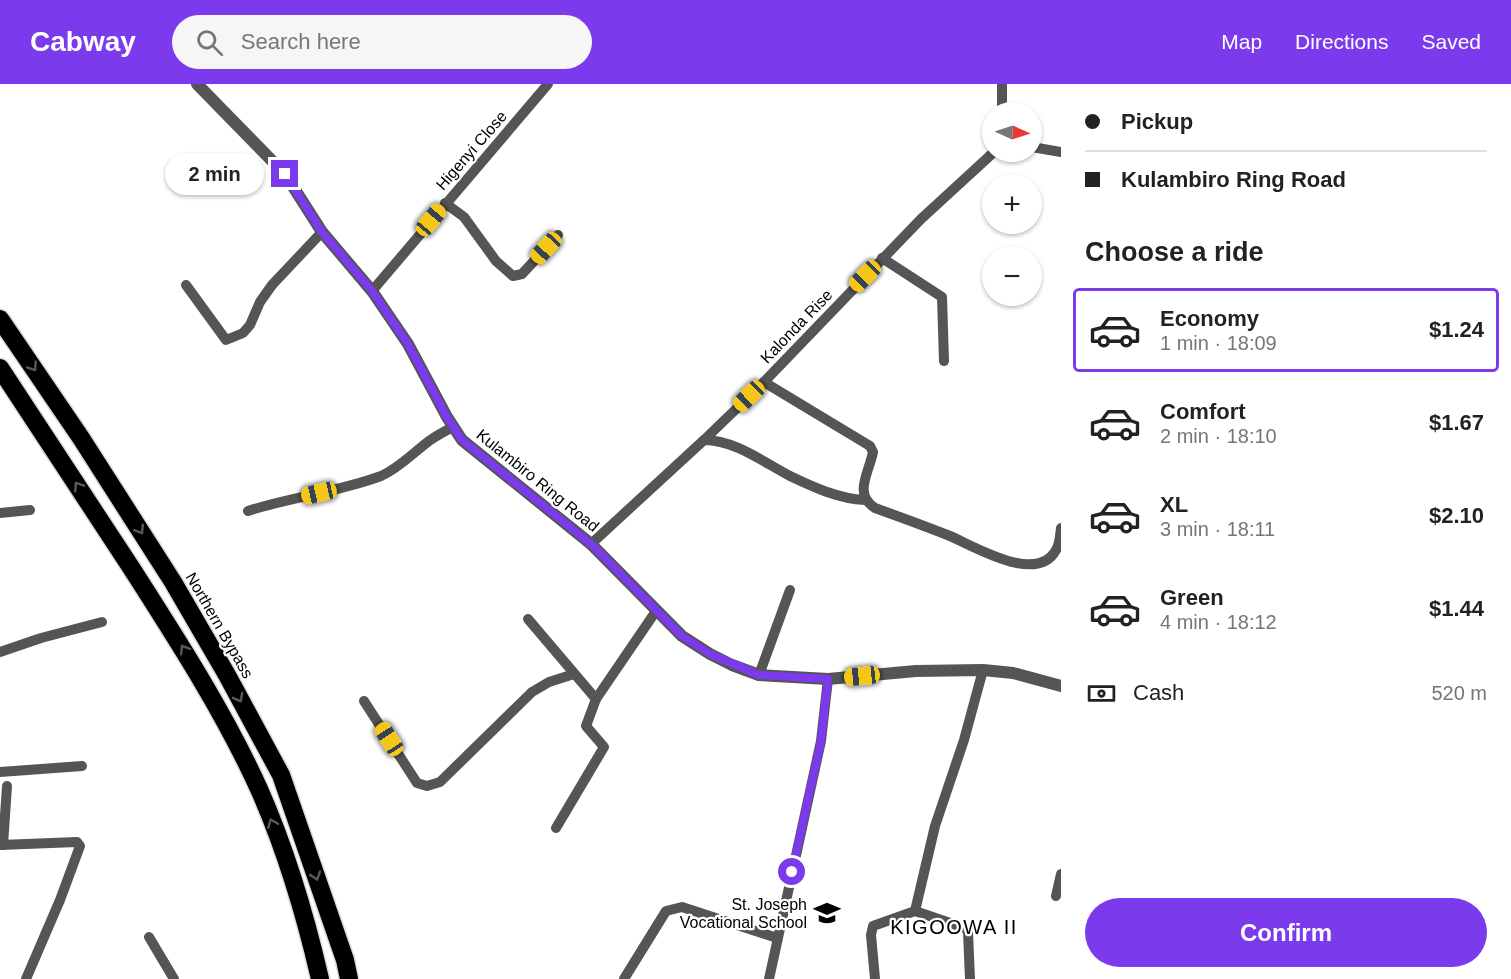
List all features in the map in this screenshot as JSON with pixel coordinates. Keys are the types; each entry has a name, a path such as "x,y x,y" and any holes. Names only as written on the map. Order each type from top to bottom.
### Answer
{"highway":[{"name":"Northern Bypass","path":"0,319 81,438 173,582 281,775 345,960 349,979"},
{"path":"0,368 187,653 229,727 259,790 284,852 305,916 320,979"}],"street":[{"name":"Kulambiro Ring Road","path":"197,84 285,174 322,232 372,291 408,344 462,440 591,544 682,636 710,654 759,675 828,679 916,671 983,670 1013,673 1061,686"},
{"name":"Higenyi Close","path":"372,291 445,202 548,84"},
{"path":"1002,84 1002,102"},
{"path":"1042,149 1061,152"},
{"name":"Kalonda Rise","path":"591,544 764,382 882,258 983,162"},
{"path":"445,202 464,217 496,261 513,276 522,274 558,235"},
{"path":"186,285 226,340 243,333 250,325 260,302 272,285 322,232"},
{"path":"882,258 942,297 944,361"},
{"path":"764,382 870,446 873,452 862,491 865,500 875,508 1014,564 1037,562 1052,556 1058,546 1061,528"},
{"path":"248,512 277,502 340,488 380,476 394,469 430,440 453,427"},
{"path":"704,440 716,440 730,445 789,475 837,495 852,500 865,500"},
{"path":"0,513 30,510"},
{"path":"759,675 790,590"},
{"path":"556,828 604,747 586,726 596,699 656,612"},
{"path":"528,619 596,699"},
{"path":"0,652 41,638 102,622"},
{"path":"915,911 934,826 964,740 983,670"},
{"path":"364,701 417,783 427,786 440,782 532,692 549,682 574,674"},
{"path":"770,979 821,741 828,679"},
{"path":"0,772 82,765"},
{"path":"7,786 1,845 77,842 80,846 26,979"},
{"path":"1056,896 1061,874"},
{"path":"624,979 666,911 672,908 681,908 777,938"},
{"path":"874,979 871,934 873,926 915,911 965,928 968,932 970,979"},
{"path":"149,937 174,979"}],"place":[{"name":"St. Joseph Vocational School","path":"827,913"}],"district":[{"name":"KIGOOWA II","path":"954,927"}],"route":[{"path":"285,174 322,232 372,291 408,344 462,440 591,544 682,636 710,654 759,675 794,679 828,679 821,741 792,872"}]}
